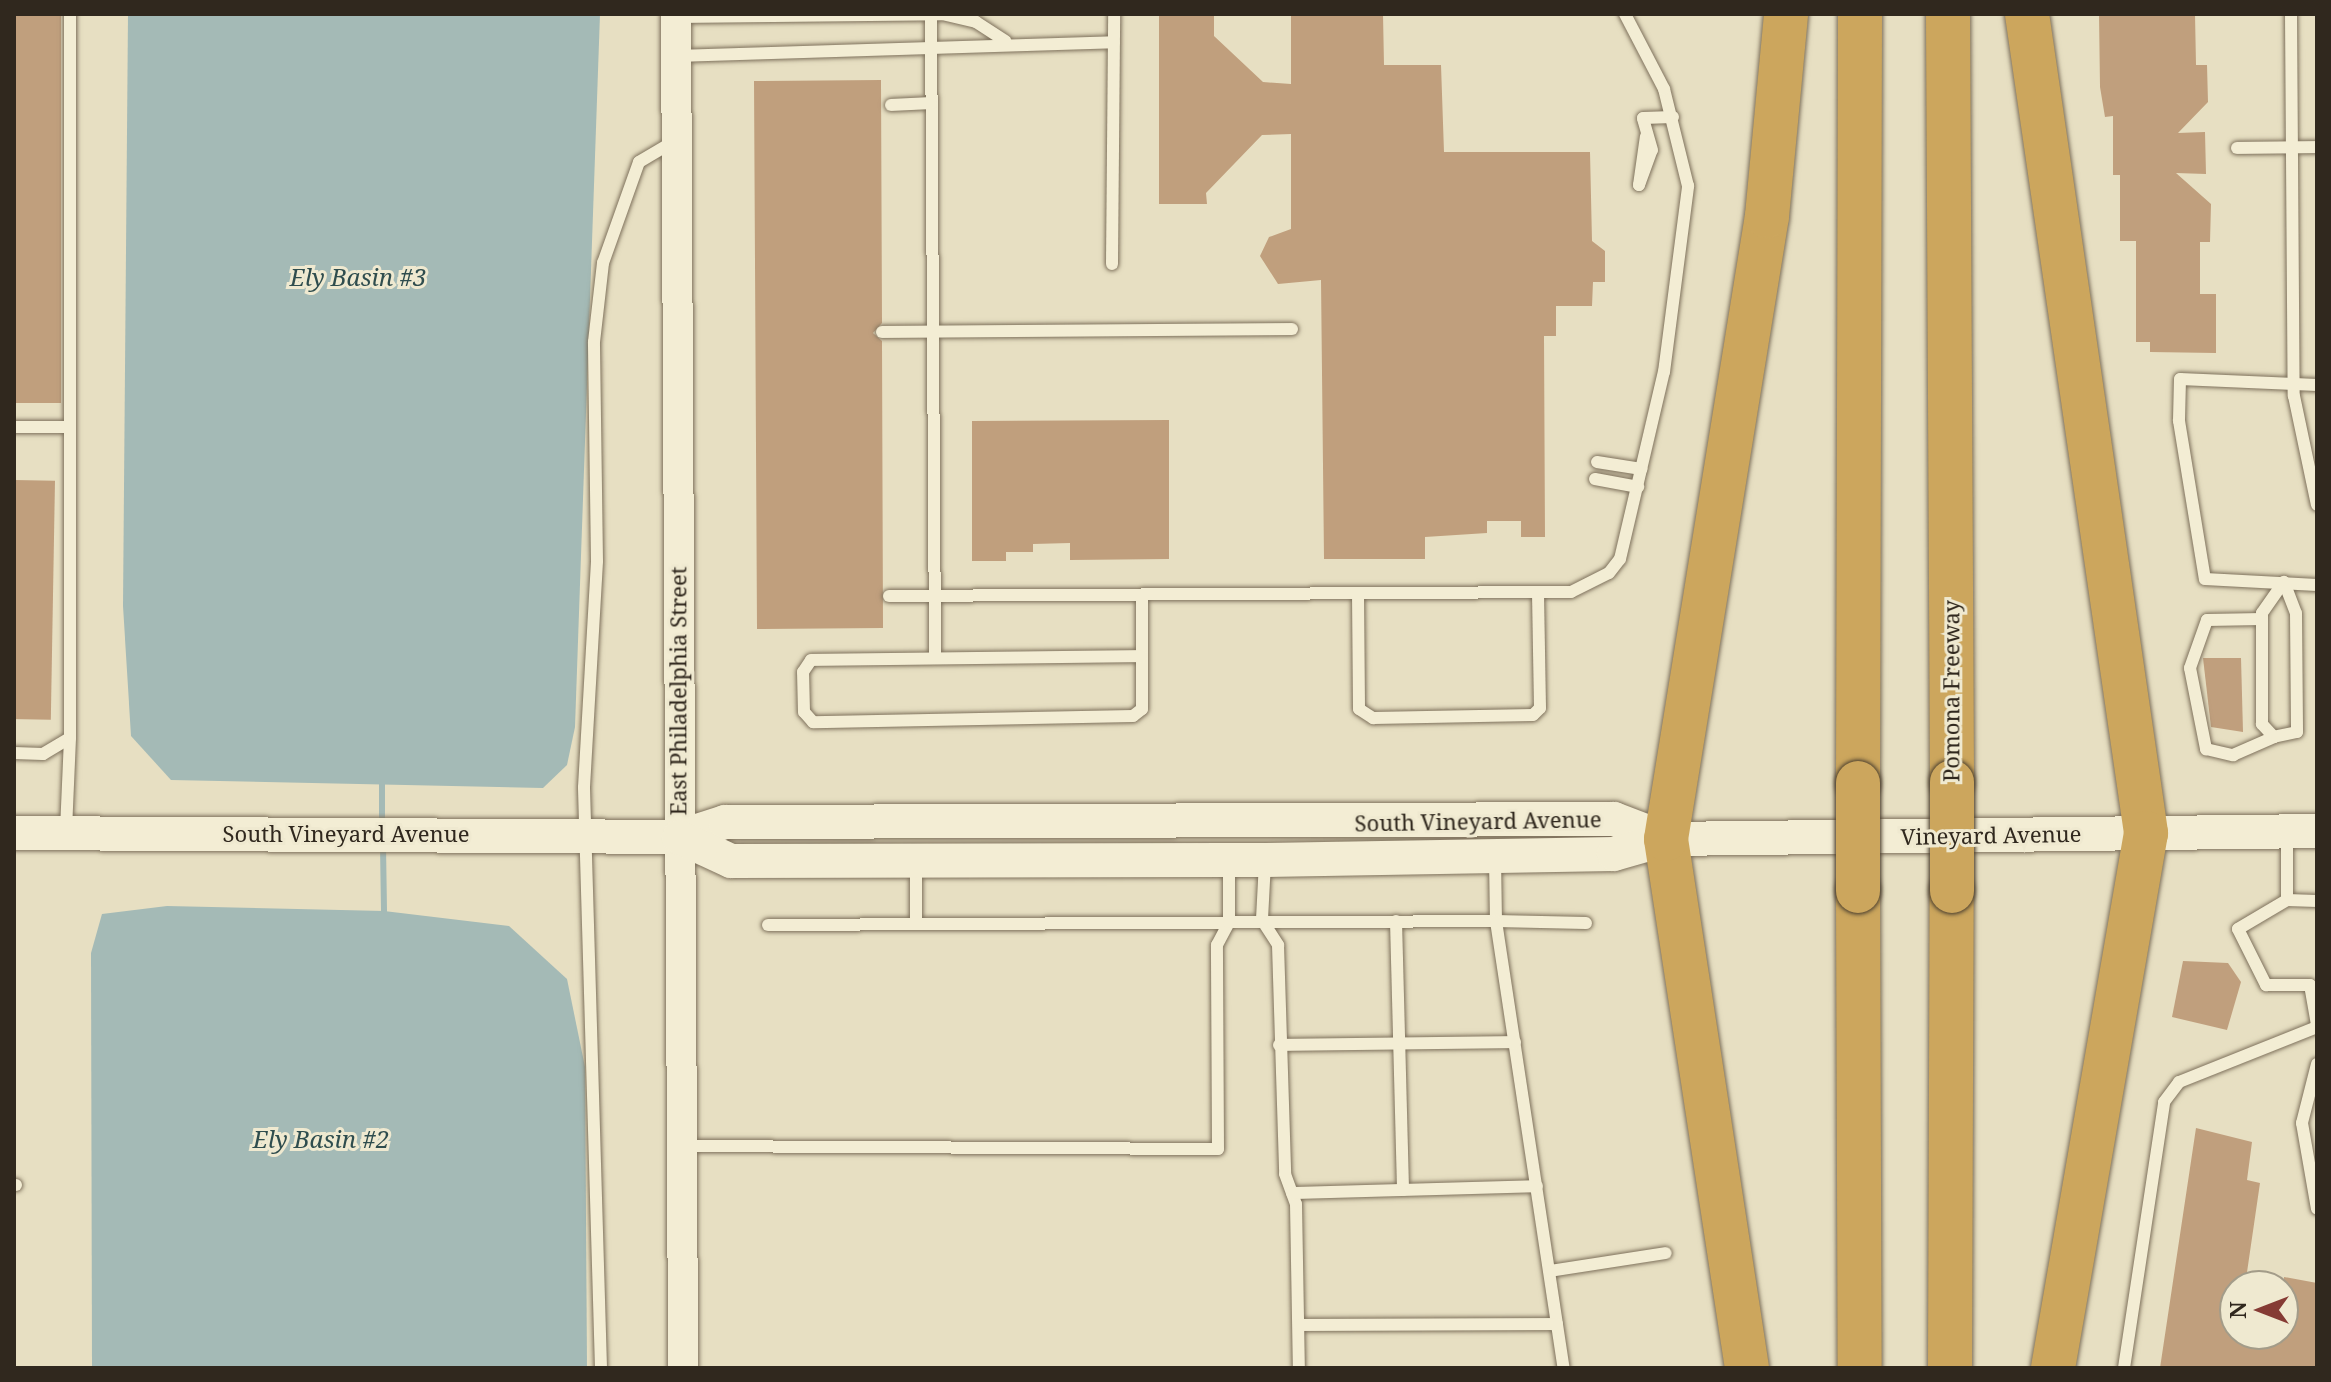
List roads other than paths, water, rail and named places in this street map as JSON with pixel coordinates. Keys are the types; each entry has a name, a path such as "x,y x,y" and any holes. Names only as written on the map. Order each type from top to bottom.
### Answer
{"highway":[{"path":"1747,1368 1666,839 1756,295 1786,14"},
{"path":"1860,14 1860,1368"},
{"name":"Pomona Freeway","path":"1948,14 1952,782 1950,1368"},
{"path":"2027,14 2146,833 2053,1368"}],"main road":[{"name":"South Vineyard Avenue","path":"14,833 416,833 679,837 725,822 1614,819 1666,839"},
{"name":"Vineyard Avenue","path":"1666,839 2302,832"},
{"name":"South Vineyard Avenue","path":"679,837 731,861 1266,860 1614,854 1666,839"}],"street":[{"name":"East Philadelphia Street","path":"676,16 683,1368"}],"lane":[{"path":"66,833 70,738 70,14"},
{"path":"676,16 931,14 976,22 1005,41"},
{"path":"931,14 935,658"},
{"path":"1112,264 1114,14"},
{"path":"889,596 1571,592 1609,573 1620,559 1638,487 1686,219 1673,117 1625,14"},
{"path":"2291,14 2294,385 2299,443 2317,505"},
{"path":"676,56 931,50 1005,41 1114,42"},
{"path":"891,105 931,103"},
{"path":"1646,136 1643,118 1673,117"},
{"path":"601,1368 589,836 584,787 597,561 594,342 603,263 639,162 677,140"},
{"path":"2237,148 2317,147"},
{"path":"882,332 1292,329"},
{"path":"2317,385 2180,379 2179,421 2205,579 2317,585"},
{"path":"14,427 68,427"},
{"path":"1597,462 1641,469"},
{"path":"1595,479 1638,487"},
{"path":"2274,737 2262,724 2262,619 2284,582"},
{"path":"2262,619 2207,620 2190,668 2206,749 2233,755 2274,737 2297,732 2296,613 2284,582"},
{"path":"1358,593 1359,709 1373,718 1533,715 1540,708 1538,592"},
{"path":"1142,595 1142,656 1142,709 1133,716 807,721 803,672 811,660 1142,656"},
{"path":"14,753 43,754 70,738"},
{"path":"2287,900 2302,832"},
{"path":"1495,855 1496,921 1564,1368"},
{"path":"681,1146 1218,1149 1217,945 1229,922 1229,859"},
{"path":"916,860 916,924"},
{"path":"1266,860 1262,920 1278,945 1285,1174 1292,1193 1299,1368"},
{"path":"2124,1368 2164,1102 2179,1082 2317,1025 2314,984 2266,985 2238,929 2287,900 2317,901"},
{"path":"768,925 1262,920 1586,923"},
{"path":"1396,921 1403,1190"},
{"path":"1279,1045 1515,1042"},
{"path":"2317,1064 2302,1123 2317,1209"},
{"path":"1292,1193 1537,1186"},
{"path":"1550,1271 1666,1253"},
{"path":"1299,1325 1557,1324"}],"water":[{"name":"Ely Basin #3","path":"128,14 600,14 575,727 567,765 543,788 171,780 131,736 123,606"},
{"name":"Ely Basin #2","path":"167,906 384,911 509,926 567,979 585,1067 587,1368 92,1368 91,953 102,914"}],"waterway":[{"path":"382,784 382,823"},
{"path":"383,846 384,911"}]}
